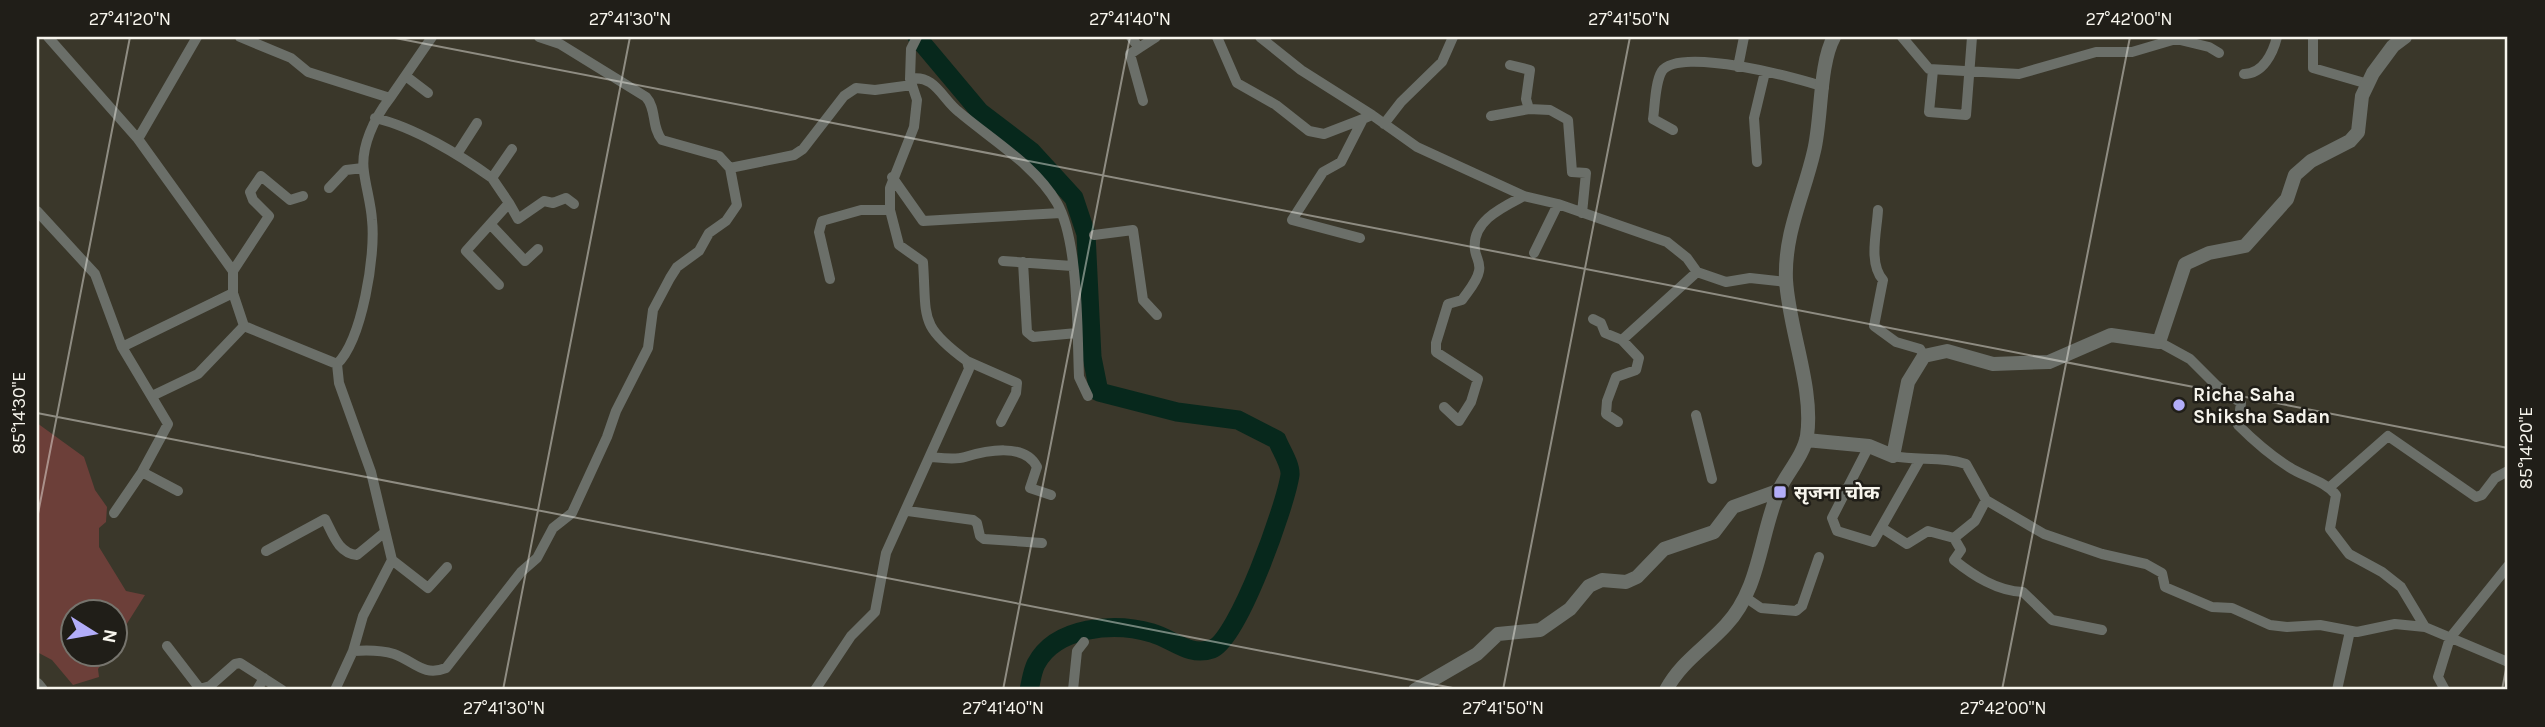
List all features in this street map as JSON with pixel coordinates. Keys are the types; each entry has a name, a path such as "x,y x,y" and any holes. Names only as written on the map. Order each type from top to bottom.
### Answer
{"street":[{"path":"48,37 138,139 233,271"},
{"path":"138,139 197,37"},
{"path":"240,37 291,58 308,72 390,98"},
{"path":"337,364 347,354 362,315 373,222 363,168 375,118 407,77 432,37"},
{"path":"353,651 394,654 419,669 436,672 446,668 521,572 537,558 553,528 572,513 616,411 648,348 653,310 670,278 677,267 699,251 709,233 726,221 737,205 730,168 713,153 662,139 656,133 652,108 646,97 559,44 539,37"},
{"path":"917,37 911,50 911,82 917,100 914,127 892,177 890,210 899,245 923,261 928,323 940,341 967,361 1017,383 1016,393 1001,422"},
{"path":"1131,37 1139,48"},
{"path":"1143,101 1130,54 1156,37"},
{"path":"1217,37 1237,83 1276,105 1308,131 1324,134 1368,117"},
{"path":"1259,37 1368,117 1384,124 1417,147 1524,196 1558,204 1667,242 1687,258 1697,272 1726,282 1750,278 1786,282"},
{"path":"1384,124 1401,102 1442,62 1453,37"},
{"path":"1738,67 1744,37"},
{"path":"1666,690 1675,673 1727,624 1745,597 1780,490 1806,440 1808,401 1794,340 1786,282 1788,239 1814,151 1829,47 1834,37"},
{"path":"1902,37 1933,70 1970,72 2019,74 2096,52 2132,52 2176,39 2208,47 2218,53"},
{"path":"1933,70 1929,112 1966,116 1972,37"},
{"path":"2244,74 2260,68 2273,54 2277,37"},
{"path":"2313,37 2313,68 2368,84"},
{"path":"2159,342 2185,264 2209,253 2245,246 2287,199 2295,175 2311,161 2350,141 2358,132 2362,96 2368,84 2393,46 2405,37"},
{"path":"1673,130 1653,119 1661,72 1670,65 1689,61 1738,67 1789,75 1824,87"},
{"path":"1510,65 1530,70 1527,99 1529,109"},
{"path":"1757,162 1755,118 1765,72"},
{"path":"407,77 428,93"},
{"path":"730,168 794,155 803,149 844,96 856,88 875,90 921,77 931,81 952,107 1026,167 1056,202 1068,232 1079,377 1088,396"},
{"path":"1491,116 1529,109 1550,110 1568,120 1572,172 1586,173 1582,213"},
{"path":"1360,238 1292,220 1323,172 1341,162 1368,117"},
{"path":"375,118 392,122 457,154 492,178 518,219 544,201 553,203 566,198 574,204"},
{"path":"457,154 477,123"},
{"path":"492,178 512,149"},
{"path":"329,188 346,170 363,168"},
{"path":"303,195 290,200 261,176 250,192 253,201 269,216 233,271 233,293 244,326 337,364"},
{"path":"277,187 285,176"},
{"path":"892,177 923,221 1061,213"},
{"path":"1444,407 1459,421 1471,401 1478,379 1436,352 1444,312 1448,304 1462,300 1476,280 1480,268 1474,248 1479,228 1492,214 1524,196"},
{"path":"499,285 466,251 509,203"},
{"path":"1534,253 1558,204"},
{"path":"830,279 819,232 822,221 861,210 890,210"},
{"path":"1878,210 1875,258 1876,272 1882,280 1874,326 1895,342 1920,349 1924,356"},
{"path":"37,211 95,274 122,347 168,424 142,472 114,513"},
{"path":"491,225 525,261 538,249"},
{"path":"1094,235 1133,230 1143,300 1157,315"},
{"path":"1003,261 1072,265"},
{"path":"1023,262 1027,332 1034,337 1077,333"},
{"path":"1622,340 1697,272"},
{"path":"122,347 233,293"},
{"path":"1594,318 1601,323 1605,333 1622,340 1639,358 1636,370 1616,377 1607,401 1606,414 1618,422"},
{"path":"152,396 198,374 244,326"},
{"path":"1893,457 1908,382 1924,356 1947,351 1993,364 2049,362 2111,335 2159,342 2190,359 2216,385 2241,403 2238,425 2258,444 2288,467 2330,487 2336,495 2330,529 2349,554 2382,572 2401,587 2424,627"},
{"path":"815,690 850,636 875,612 887,553 968,376 967,361"},
{"path":"337,364 339,383 371,472 391,560 428,588 447,567"},
{"path":"1696,415 1712,479"},
{"path":"2330,487 2388,436 2476,497 2482,495 2495,478 2508,471"},
{"path":"1806,440 1869,446 1893,457 1919,461 1946,457 1966,464 1986,500 2044,534 2094,552 2146,564 2162,573 2165,587 2212,607 2232,608 2270,625 2287,627 2320,625 2350,631 2395,624 2424,627 2508,662"},
{"path":"1869,446 1832,518 1837,531 1873,542 1919,461"},
{"path":"931,457 964,458 999,449 1025,455 1034,460 1037,467 1030,488 1051,495"},
{"path":"142,472 178,491"},
{"path":"1415,690 1477,654 1498,634 1540,630 1570,609 1589,586 1602,580 1626,582 1637,578 1664,549 1714,532 1733,507 1780,490"},
{"path":"1954,538 1976,521 1986,500"},
{"path":"908,511 973,520 977,523 979,536 984,539 1042,543"},
{"path":"266,551 325,519 340,548 349,554 357,555 384,532"},
{"path":"1882,528 1907,544 1928,531 1954,538 1961,550 1954,560 1971,573 2008,591 2023,592 2053,620 2102,630"},
{"path":"1745,597 1761,608 1796,611 1802,606 1819,557"},
{"path":"335,690 353,651 363,616 391,560"},
{"path":"2445,690 2438,677 2450,638 2508,566"},
{"path":"2337,690 2350,631"},
{"path":"1073,690 1077,651 1084,642"},
{"path":"167,646 199,689 210,686 235,664 240,663 282,690"},
{"path":"257,690 264,678"},
{"path":"37,685 41,690"}],"shaded area":[{"path":"37,423 84,457 95,490 107,507 106,522 99,528 99,547 126,591 145,595 130,619 130,598 60,598 60,668 99,668 99,677 73,685 52,660 37,652"}],"waterway":[{"path":"917,37 980,112 1031,151 1074,198 1086,234 1092,357 1099,392 1177,412 1238,420 1277,440 1290,471 1280,513 1259,569 1235,622 1223,640 1212,649 1196,651 1152,633 1137,630 1088,630 1057,642 1045,651 1036,664 1029,690"}],"place":[{"name":"Richa Saha Shiksha Sadan","path":"2179,405"},
{"name":"सृजना चोक","path":"1780,492"}]}
